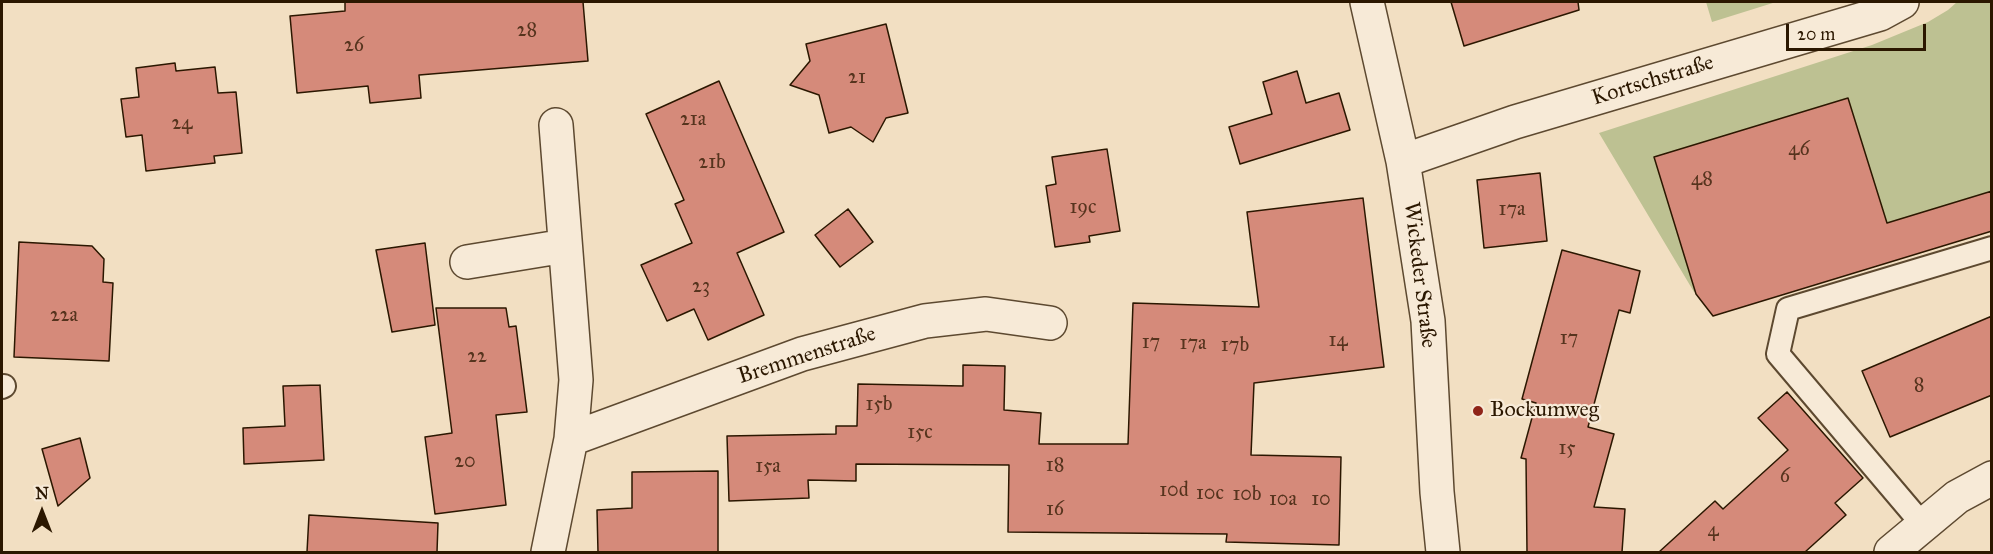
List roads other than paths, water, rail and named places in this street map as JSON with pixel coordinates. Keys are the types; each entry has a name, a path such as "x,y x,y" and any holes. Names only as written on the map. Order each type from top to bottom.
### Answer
{"street":[{"name":"Wickeder Straße","path":"1366,2 1403,160 1428,321 1437,492 1443,552"},
{"name":"Kortschstraße","path":"1403,160 1515,122 1880,14 1902,2"},
{"path":"548,552 571,439 576,380 556,125"},
{"path":"467,262 565,246"},
{"name":"Bremmenstraße","path":"571,439 802,354 925,321 986,314 1050,323"},
{"path":"1891,552 1956,497 1992,477"}],"lane":[{"path":"1923,525 1778,354 1788,309 1992,248"}],"place":[{"name":"Bockumweg","path":"1478,411"}]}
